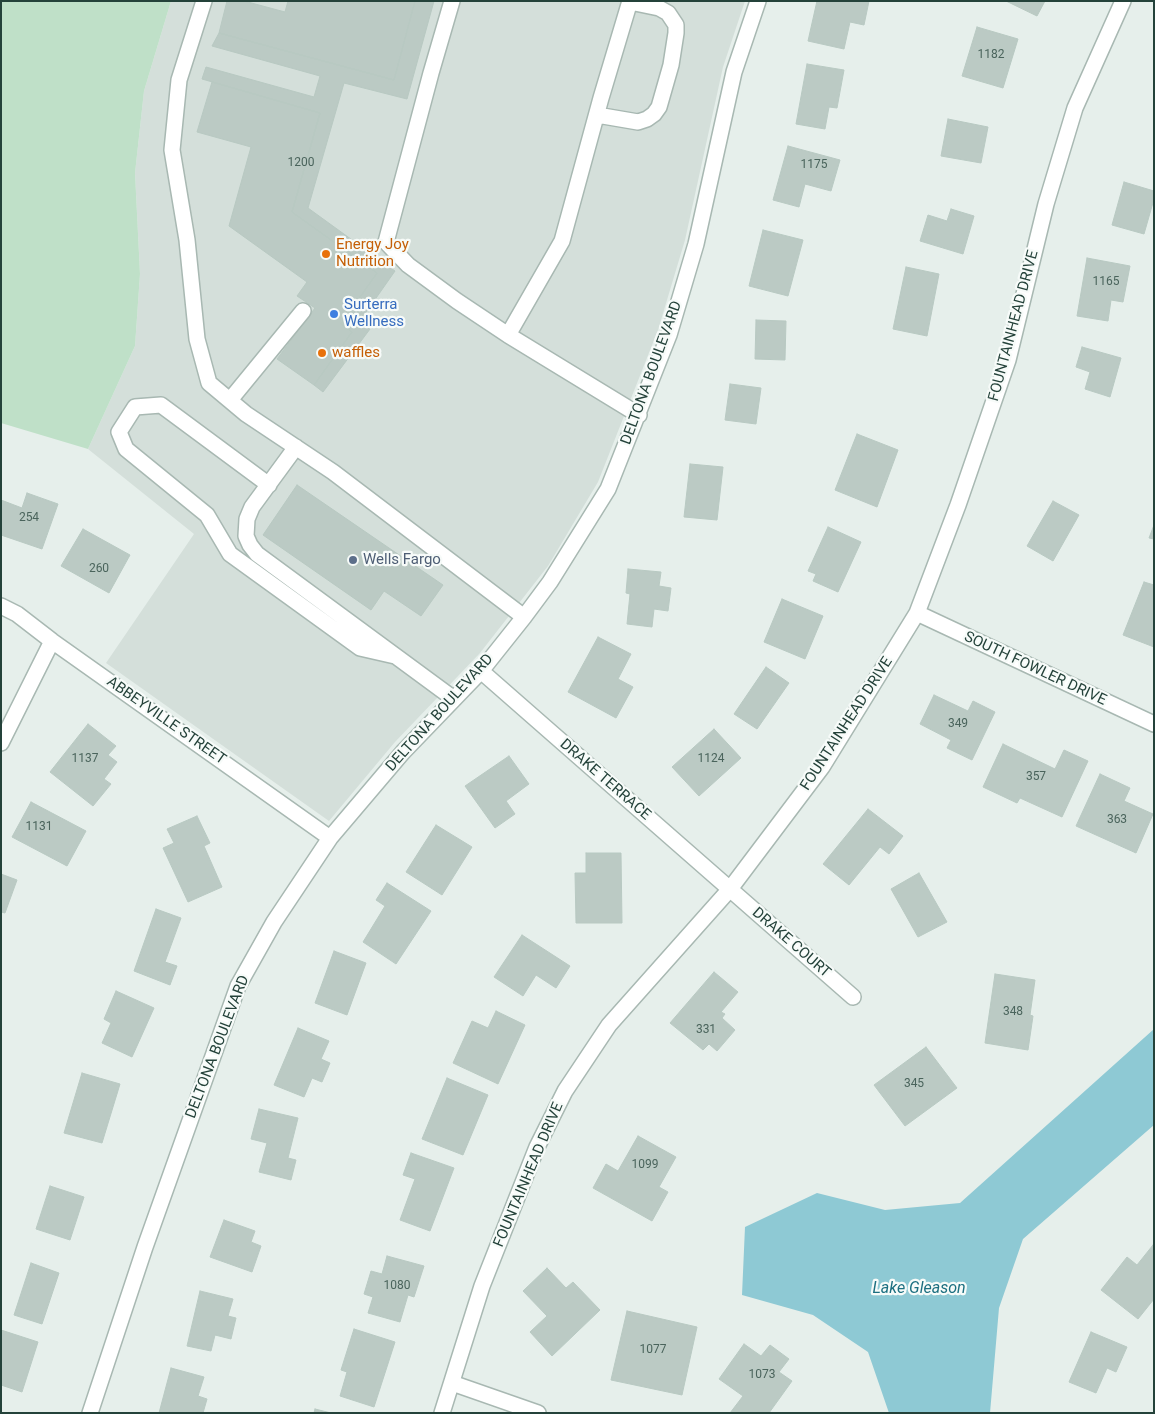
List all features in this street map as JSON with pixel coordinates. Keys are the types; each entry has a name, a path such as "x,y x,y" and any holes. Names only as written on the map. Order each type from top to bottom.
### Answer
{"street":[{"path":"204,1 179,80 172,150 187,240 197,339 209,383 246,414 340,477 524,617"},
{"path":"452,1 386,242 408,265 457,301 508,335 639,414"},
{"path":"508,335 562,241 597,115 630,1 659,8 668,13 676,25 676,33 671,65 659,107 647,120 638,122 597,115"},
{"name":"DELTONA BOULEVARD","path":"90,1413 145,1247 238,986 274,922 330,838 403,752 481,671 550,582 608,489 669,335 696,244 734,72 758,1"},
{"name":"FOUNTAINHEAD DRIVE","path":"442,1413 482,1286 537,1148 565,1091 609,1025 730,889 822,767 917,613 958,505 1008,360 1046,204 1075,108 1123,1"},
{"path":"230,400 303,311"},
{"path":"269,485 161,406 135,407 119,432 126,448 207,515 230,554 360,648 395,656"},
{"path":"296,447 252,508 247,519 246,536 250,545 257,554 454,699"},
{"name":"ABBEYVILLE STREET","path":"1,606 17,614 52,641 330,838"},
{"name":"SOUTH FOWLER DRIVE","path":"917,613 1154,724"},
{"path":"1,743 52,641"},
{"name":"DRAKE TERRACE","path":"481,671 730,889"},
{"name":"DRAKE COURT","path":"730,889 853,998"},
{"path":"452,1383 538,1413"}],"shaded area":[{"path":"171,1 745,1 723,67 685,240 658,330 598,482 548,566 480,653 395,742 329,821 106,663 194,534 88,449 135,346 140,274 135,173 144,91"}],"green space":[{"path":"1,1 171,1 144,91 135,173 140,274 135,346 88,449 1,423"}],"water":[{"name":"Lake Gleason","path":"1154,1029 1154,1125 1023,1239 999,1308 990,1413 889,1413 868,1352 813,1315 742,1295 745,1227 817,1193 885,1210 960,1203"}],"building":[{"path":"227,1 244,1 285,12 288,1 415,1 394,80 219,33"},
{"path":"415,1 434,1 407,99 344,83 308,208 395,271 360,321 370,329 323,392 314,385 352,332 341,324 377,273 292,212 320,113 202,79 206,67 314,97 320,76 212,46 219,33 394,80"},
{"path":"817,1 869,1 864,25 850,22 844,49 808,41"},
{"path":"1006,1 1045,1 1037,16"},
{"path":"977,27 1018,39 1003,88 962,76"},
{"path":"807,64 844,70 837,108 829,107 825,129 796,124"},
{"path":"212,82 320,113 292,212 377,273 341,324 352,332 314,385 277,359 315,308 297,296 307,282 229,226 251,147 197,132"},
{"path":"948,119 988,127 981,163 941,156"},
{"path":"788,146 840,160 831,191 805,184 799,207 773,200"},
{"path":"1124,182 1154,191 1154,199 1144,234 1112,225"},
{"path":"951,209 974,216 963,254 920,241 928,215 947,221"},
{"path":"763,230 803,240 788,296 749,286"},
{"path":"1087,258 1130,266 1123,302 1111,300 1108,321 1077,316"},
{"path":"906,267 939,274 927,336 893,329"},
{"path":"756,320 786,321 785,360 755,359"},
{"path":"1082,347 1121,358 1110,397 1085,389 1090,372 1076,367"},
{"path":"730,384 761,388 756,424 725,420"},
{"path":"857,434 898,450 877,507 835,490"},
{"path":"690,464 723,467 717,520 684,517"},
{"name":"Wells Fargo","path":"297,485 443,585 421,616 384,591 371,610 263,535"},
{"path":"27,493 58,504 42,549 1,535 1,500 22,508"},
{"path":"1053,501 1079,515 1053,561 1027,546"},
{"path":"1154,525 1154,539 1149,538"},
{"path":"828,527 861,542 838,592 813,581 816,574 808,571"},
{"path":"83,529 130,555 109,593 61,566"},
{"path":"628,569 661,572 659,586 671,588 668,611 654,609 652,627 627,624 630,594 626,593"},
{"path":"1144,582 1154,585 1154,647 1123,635"},
{"path":"782,599 823,616 805,659 764,642"},
{"path":"598,637 631,654 618,679 633,687 616,718 568,692"},
{"path":"766,667 789,683 757,729 734,714"},
{"path":"934,695 968,711 973,701 995,712 972,760 947,748 951,740 920,724"},
{"path":"88,724 116,746 108,755 117,762 104,779 111,784 93,806 50,772"},
{"path":"714,729 741,758 699,796 672,767"},
{"path":"1003,744 1055,769 1064,750 1088,761 1062,817 1020,798 1017,803 983,787"},
{"path":"509,756 529,784 506,801 515,814 495,828 465,786"},
{"path":"1100,774 1130,788 1124,801 1153,814 1136,853 1076,826"},
{"path":"31,802 86,831 67,866 12,837"},
{"path":"868,809 903,836 889,854 880,847 849,885 823,864"},
{"path":"197,816 210,843 204,846 222,887 188,902 163,848 174,843 167,829"},
{"path":"436,825 472,847 442,895 406,872"},
{"path":"586,853 621,853 622,923 576,923 575,873 586,873"},
{"path":"919,873 947,922 918,937 891,889"},
{"path":"1,874 17,880 5,913 1,912"},
{"path":"387,883 431,911 396,964 363,942 385,906 376,900"},
{"path":"156,909 181,918 165,962 177,966 170,985 134,971"},
{"path":"522,935 570,966 556,988 536,975 523,996 494,977"},
{"path":"334,951 366,963 347,1015 315,1003"},
{"path":"714,972 738,992 721,1012 725,1014 722,1018 735,1030 717,1051 709,1044 703,1050 670,1023"},
{"path":"995,974 1035,980 1030,1015 1033,1016 1028,1050 985,1043"},
{"path":"116,991 154,1008 132,1057 102,1043 111,1023 104,1019"},
{"path":"496,1011 525,1025 498,1084 453,1063 472,1021 488,1028"},
{"path":"298,1028 329,1041 321,1059 330,1063 322,1082 312,1078 304,1097 274,1085"},
{"path":"926,1047 957,1088 905,1126 874,1085"},
{"path":"82,1073 120,1084 102,1143 64,1133"},
{"path":"447,1078 488,1095 463,1155 422,1139"},
{"path":"259,1109 298,1118 288,1158 296,1160 291,1180 259,1172 267,1143 251,1139"},
{"path":"638,1136 676,1157 659,1187 668,1192 652,1221 593,1188 606,1164 618,1171"},
{"path":"411,1153 454,1168 430,1231 400,1220 415,1179 403,1175"},
{"path":"50,1186 84,1197 70,1240 36,1229"},
{"path":"224,1220 255,1231 251,1242 261,1246 252,1272 210,1257"},
{"path":"1153,1245 1154,1299 1138,1319 1101,1290 1127,1257 1137,1265"},
{"path":"387,1256 424,1266 414,1297 408,1295 400,1322 368,1313 373,1297 364,1294 371,1271 382,1274"},
{"path":"31,1263 59,1273 42,1324 14,1315"},
{"path":"547,1268 566,1288 573,1282 600,1310 552,1356 530,1332 547,1316 523,1291"},
{"path":"200,1291 233,1299 228,1316 236,1318 231,1339 215,1335 211,1351 187,1346"},
{"path":"627,1311 697,1327 682,1395 611,1380"},
{"path":"354,1329 395,1342 374,1407 340,1396 347,1372 341,1370"},
{"path":"1,1330 38,1342 22,1392 1,1385"},
{"path":"1091,1332 1127,1347 1116,1372 1107,1368 1096,1393 1069,1382"},
{"path":"744,1344 761,1356 770,1345 789,1359 779,1372 792,1381 769,1413 730,1413 743,1396 719,1379"},
{"path":"171,1368 204,1377 198,1396 207,1399 203,1413 159,1413"},
{"path":"315,1409 331,1413 314,1413"}],"place":[{"name":"Energy Joy Nutrition","path":"326,254"},
{"name":"Surterra Wellness","path":"334,314"},
{"name":"waffles","path":"322,353"},
{"name":"Wells Fargo","path":"353,560"}]}
